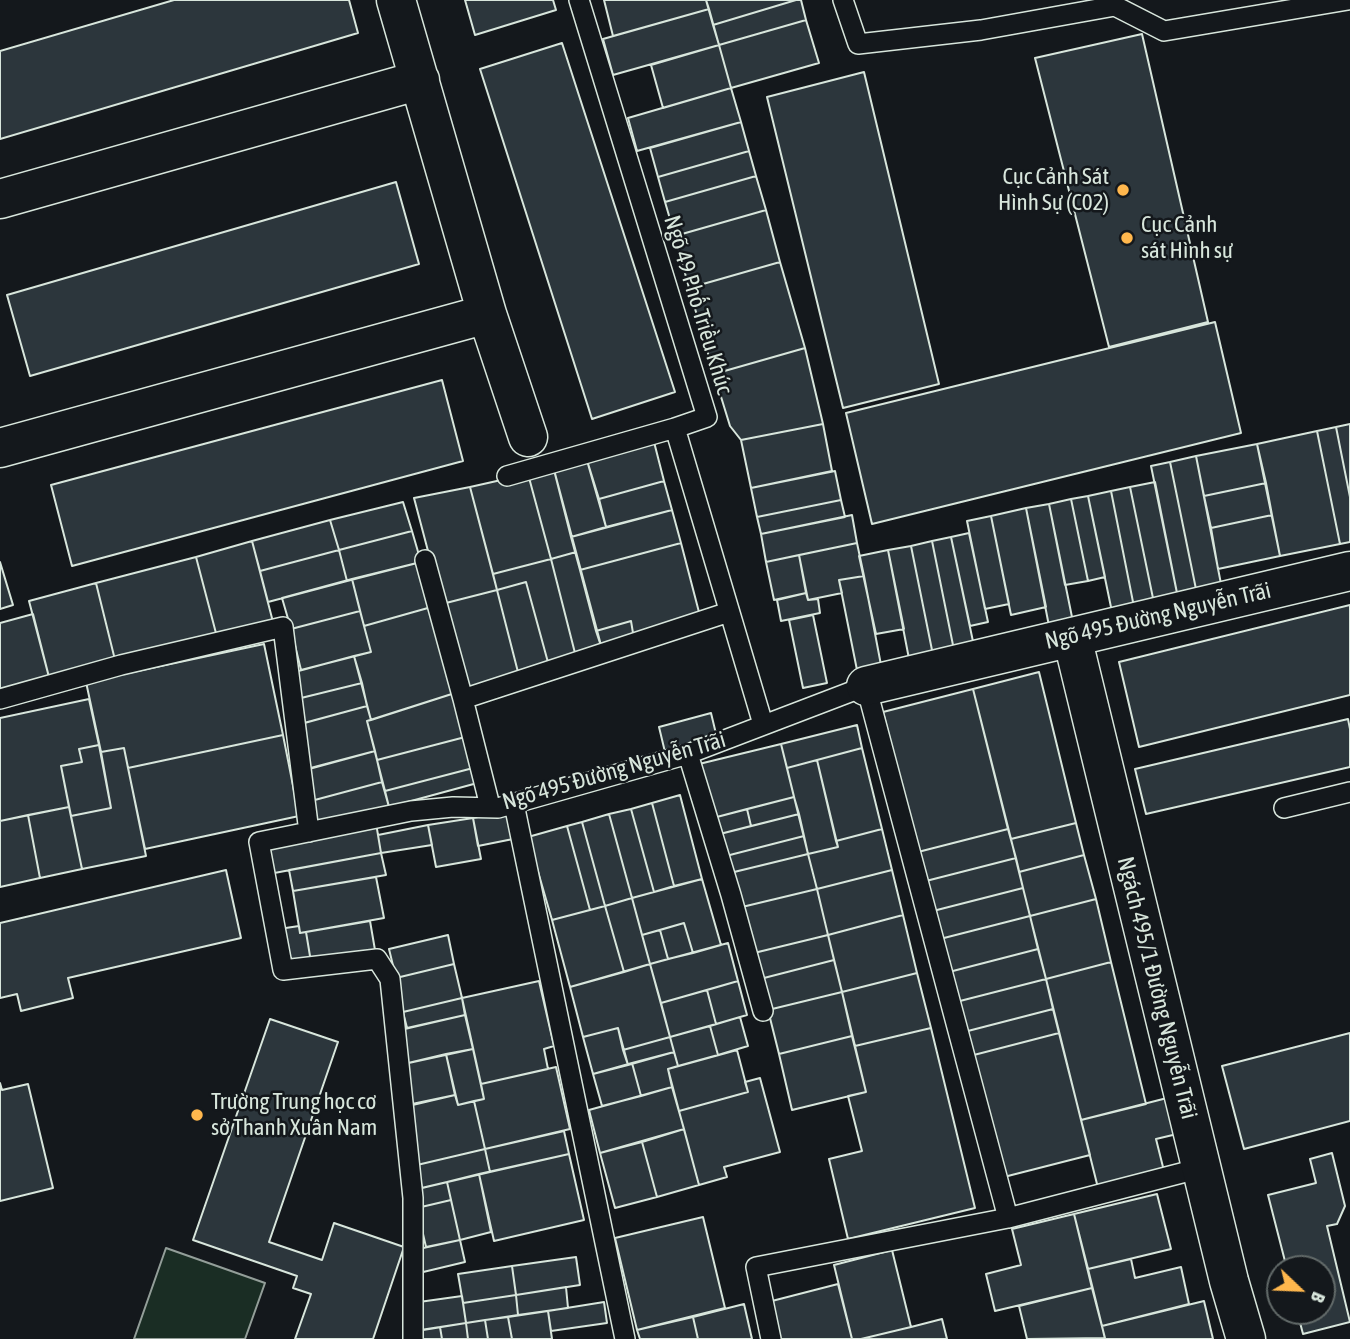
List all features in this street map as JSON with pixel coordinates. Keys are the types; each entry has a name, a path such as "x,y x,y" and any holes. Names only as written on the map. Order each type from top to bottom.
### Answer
{"street":[{"path":"396,0 487,314 527,437"},
{"path":"0,199 419,80"},
{"path":"0,446 487,314"},
{"name":"Ngõ 495 Đường Nguyễn Trãi","path":"866,686 1350,571"},
{"name":"Ngách 495/1 Đường Nguyễn Trãi","path":"1072,637 1229,1281 1246,1339"}],"lane":[{"name":"Ngõ 49 Phố Triều Khúc","path":"579,0 707,417 675,428"},
{"path":"844,0 858,44 981,30 1115,6 1164,31 1348,0"},
{"path":"507,476 675,428 763,724"},
{"path":"425,561 490,806"},
{"path":"463,699 729,612"},
{"path":"0,699 121,665 283,627 309,831"},
{"path":"866,686 1008,1218"},
{"name":"Ngõ 495 Đường Nguyễn Trãi","path":"413,1339 413,1198 390,979 377,959 283,970 259,842 411,811 490,806 498,808 514,804 688,754 866,686"},
{"path":"688,754 763,1011"},
{"path":"1284,808 1350,792"},
{"path":"514,804 625,1339"},
{"path":"771,1339 756,1267 1008,1218 1201,1168"}],"green space":[{"path":"166,1248 265,1283 245,1339 134,1339"}],"building":[{"path":"174,0 349,0 358,33 0,139 0,51"},
{"path":"465,0 553,0 556,10 475,35"},
{"path":"604,0 706,0 709,9 613,36"},
{"path":"706,0 796,0 713,25"},
{"path":"801,0 806,20 719,45 713,25"},
{"path":"709,9 719,45 613,75 603,39"},
{"path":"806,20 819,63 731,88 719,45"},
{"name":"Cục Cảnh Sát Hình Sự (C02)","path":"1142,34 1208,322 1109,347 1035,58"},
{"path":"562,43 675,392 592,419 480,69"},
{"path":"719,45 731,88 663,108 651,65"},
{"path":"864,72 939,384 843,408 767,97"},
{"path":"731,88 741,122 637,151 628,118"},
{"path":"741,122 749,151 658,177 650,148"},
{"path":"749,151 756,176 665,202 658,177"},
{"path":"756,176 766,210 675,236 665,202"},
{"path":"396,182 419,264 30,376 7,295"},
{"path":"766,210 780,262 689,288 675,236"},
{"path":"780,262 805,348 714,374 689,288"},
{"path":"1215,322 1241,433 872,524 846,413"},
{"path":"805,348 823,424 741,440 730,426 714,374"},
{"path":"442,380 463,461 72,566 51,485"},
{"path":"823,424 832,471 751,488 741,440"},
{"path":"1350,424 1350,497 1336,427"},
{"path":"1336,427 1350,497 1350,542 1340,544 1317,431"},
{"path":"1317,431 1340,544 1280,556 1257,444"},
{"path":"653,438 664,481 599,499 586,457"},
{"path":"1257,444 1266,483 1204,496 1196,456"},
{"path":"1196,456 1222,589 1197,594 1170,462"},
{"path":"586,457 606,527 571,537 553,466"},
{"path":"1170,462 1197,594 1178,598 1151,466"},
{"path":"553,466 576,552 551,559 528,474"},
{"path":"835,471 841,500 757,517 751,488"},
{"path":"528,474 551,559 493,574 470,487"},
{"path":"664,481 672,510 606,527 599,499"},
{"path":"1155,482 1178,598 1154,603 1130,487"},
{"path":"1266,483 1272,515 1211,528 1204,496"},
{"path":"470,487 497,590 442,604 414,498"},
{"path":"1130,487 1154,603 1134,607 1111,491"},
{"path":"1111,491 1134,607 1112,612 1088,496"},
{"path":"1088,496 1105,577 1088,581 1071,499"},
{"path":"1071,499 1088,581 1065,585 1049,504"},
{"path":"841,500 845,517 761,534 757,517"},
{"path":"403,502 412,531 339,550 330,520"},
{"path":"1049,504 1073,622 1049,626 1026,508"},
{"path":"1026,508 1046,607 1011,615 991,516"},
{"path":"672,510 681,543 580,570 571,537"},
{"path":"852,515 857,543 766,562 761,534"},
{"path":"1272,515 1280,556 1218,569 1211,528"},
{"path":"991,516 1009,604 985,609 967,521"},
{"path":"330,520 339,550 260,571 252,541"},
{"path":"412,531 421,562 347,581 339,550"},
{"path":"969,533 988,622 970,626 951,537"},
{"path":"951,537 975,651 955,655 932,541"},
{"path":"252,541 273,622 217,637 196,557"},
{"path":"932,541 955,655 934,660 911,546"},
{"path":"681,543 700,616 634,639 631,621 596,631 580,570"},
{"path":"857,543 864,576 839,580 842,593 808,600 799,555"},
{"path":"911,546 934,660 910,664 888,550"},
{"path":"339,550 347,581 268,602 260,571"},
{"path":"888,550 904,629 876,634 859,556"},
{"path":"576,552 602,649 576,657 551,559"},
{"path":"799,555 806,593 774,600 766,562"},
{"path":"196,557 217,637 116,664 96,583"},
{"path":"551,559 576,657 549,666 526,582 497,590 493,574"},
{"path":"0,562 13,605 0,609"},
{"path":"421,562 435,606 364,626 352,579"},
{"path":"864,576 881,665 857,670 839,580"},
{"path":"352,579 360,611 291,629 282,598"},
{"path":"526,582 549,666 519,676 497,590"},
{"path":"96,583 116,664 50,681 29,601"},
{"path":"497,590 519,676 467,693 442,604"},
{"path":"806,593 808,600 818,599 820,613 781,621 777,600"},
{"path":"1350,605 1350,695 1139,747 1119,662"},
{"path":"435,606 458,692 371,720 354,656 371,652 364,626"},
{"path":"360,611 371,652 301,670 291,629"},
{"path":"33,614 50,681 0,695 0,623"},
{"path":"813,615 827,683 803,688 789,620"},
{"path":"631,621 634,639 602,649 596,631"},
{"path":"264,644 283,735 128,768 124,748 101,752 86,682"},
{"path":"354,656 362,683 297,699 291,673"},
{"path":"1039,672 1076,823 1011,839 973,689"},
{"path":"362,683 367,706 304,723 297,699"},
{"path":"973,689 1008,829 918,852 883,712"},
{"path":"458,692 469,736 377,760 367,721"},
{"path":"89,699 99,745 79,749 82,762 61,766 69,807 0,821 0,718"},
{"path":"367,706 371,720 367,721 375,751 309,769 297,725"},
{"path":"711,713 717,738 665,752 659,727"},
{"path":"1348,719 1350,767 1146,814 1135,769"},
{"path":"857,725 862,748 787,768 781,744"},
{"path":"283,735 299,816 145,849 128,768"},
{"path":"469,736 477,767 385,791 377,760"},
{"path":"781,744 794,797 713,818 699,764"},
{"path":"99,745 111,808 71,816 61,766 82,762 79,749"},
{"path":"124,748 146,856 82,869 71,816 111,808 101,752"},
{"path":"862,748 882,829 836,841 817,760"},
{"path":"375,751 382,782 311,801 303,770"},
{"path":"817,760 838,847 808,854 787,768"},
{"path":"477,767 481,782 389,807 385,791"},
{"path":"382,782 389,807 318,826 311,801"},
{"path":"680,795 702,879 674,886 652,803"},
{"path":"794,797 799,814 751,826 747,809"},
{"path":"652,803 674,886 654,892 631,809"},
{"path":"69,807 82,869 40,878 28,815"},
{"path":"631,809 654,892 632,898 609,814"},
{"path":"747,809 751,826 716,835 713,818"},
{"path":"509,811 513,839 478,846 473,818"},
{"path":"609,814 632,898 605,906 582,822"},
{"path":"799,814 804,836 722,857 716,835"},
{"path":"28,815 40,878 0,887 0,821"},
{"path":"473,818 481,859 436,867 428,825"},
{"path":"582,822 605,906 590,910 567,826"},
{"path":"376,823 381,853 269,874 264,844"},
{"path":"1076,823 1084,855 1019,872 1011,839"},
{"path":"428,825 432,845 381,853 378,835"},
{"path":"567,826 590,910 552,920 528,837"},
{"path":"882,829 892,870 817,889 808,854 838,847 836,841"},
{"path":"1008,829 1016,858 926,881 918,852"},
{"path":"804,836 808,854 726,874 722,857"},
{"path":"381,853 386,875 293,891 289,870"},
{"path":"808,854 817,889 742,907 734,872"},
{"path":"1084,855 1096,899 1030,916 1019,872"},
{"path":"1016,858 1023,888 933,911 926,881"},
{"path":"226,870 241,938 68,978 73,998 21,1011 17,994 0,998 0,923"},
{"path":"892,870 903,915 828,935 817,889"},
{"path":"376,877 384,918 300,933 293,891"},
{"path":"702,879 721,945 693,953 684,923 642,935 632,898"},
{"path":"1023,888 1030,916 940,939 933,911"},
{"path":"817,889 828,935 754,953 742,907"},
{"path":"632,898 650,964 624,972 605,906"},
{"path":"1096,899 1111,962 1046,979 1030,916"},
{"path":"605,906 624,972 570,987 552,920"},
{"path":"903,915 917,973 842,992 828,935"},
{"path":"1030,916 1038,949 949,972 940,939"},
{"path":"370,921 375,950 311,962 306,932"},
{"path":"684,923 693,953 668,959 660,930"},
{"path":"299,926 300,933 306,932 311,962 285,966 279,929"},
{"path":"660,930 668,959 650,964 642,935"},
{"path":"448,935 454,964 396,978 389,949"},
{"path":"828,935 834,960 760,979 754,953"},
{"path":"728,943 738,981 661,1003 650,964"},
{"path":"1038,949 1046,979 956,1002 949,972"},
{"path":"834,960 842,992 768,1010 760,979"},
{"path":"1111,962 1146,1104 1081,1120 1046,979"},
{"path":"454,964 462,998 403,1012 396,978"},
{"path":"650,964 670,1037 623,1050 618,1028 583,1037 570,987"},
{"path":"917,973 931,1028 855,1046 842,992"},
{"path":"1046,979 1053,1009 964,1032 956,1002"},
{"path":"539,981 554,1046 544,1049 548,1069 481,1084 462,998"},
{"path":"738,981 747,1015 716,1024 707,990"},
{"path":"707,990 716,1024 670,1037 661,1003"},
{"path":"842,992 852,1036 779,1054 768,1010"},
{"path":"462,998 465,1015 407,1028 403,1012"},
{"path":"1053,1009 1059,1033 970,1056 964,1032"},
{"path":"465,1015 473,1049 404,1064 396,1031"},
{"path":"740,1017 748,1046 718,1055 710,1026"},
{"path":"270,1019 338,1042 269,1242 322,1260 334,1223 404,1247 373,1339 295,1339 311,1294 293,1288 297,1276 193,1240"},
{"path":"710,1026 718,1055 678,1066 670,1037"},
{"path":"618,1028 628,1065 593,1074 583,1037"},
{"path":"931,1028 975,1208 848,1239 829,1159 862,1151 848,1096 866,1092 855,1046"},
{"path":"1059,1033 1090,1155 1000,1178 970,1056"},
{"path":"1350,1033 1350,1121 1244,1149 1222,1066"},
{"path":"852,1036 866,1092 792,1110 779,1054"},
{"path":"670,1037 674,1052 628,1065 623,1050"},
{"path":"473,1049 484,1099 458,1105 446,1054"},
{"path":"737,1050 748,1092 679,1111 668,1069"},
{"path":"674,1052 678,1066 668,1069 672,1087 641,1096 632,1063"},
{"path":"446,1054 455,1095 412,1104 404,1064"},
{"path":"632,1063 641,1096 602,1106 593,1074"},
{"path":"556,1067 570,1129 485,1149 474,1101 484,1099 481,1084"},
{"path":"760,1078 780,1152 724,1167 727,1177 699,1185 679,1111 748,1092 745,1082"},
{"path":"0,1083 2,1090 28,1084 53,1188 0,1201"},
{"path":"672,1087 684,1129 600,1153 589,1110"},
{"path":"455,1095 458,1105 474,1101 485,1149 417,1165 404,1107"},
{"path":"1167,1098 1177,1134 1156,1139 1164,1171 1098,1188 1081,1120"},
{"path":"684,1129 699,1185 657,1197 642,1142"},
{"path":"564,1131 569,1154 490,1172 485,1149"},
{"path":"642,1142 657,1197 615,1208 600,1153"},
{"path":"485,1149 490,1172 422,1188 417,1165"},
{"path":"1332,1153 1345,1206 1337,1224 1327,1226 1334,1255 1283,1255 1268,1195 1316,1183 1310,1159"},
{"path":"569,1154 584,1220 494,1241 479,1174"},
{"path":"479,1174 491,1232 460,1240 447,1182"},
{"path":"447,1182 451,1200 417,1208 413,1190"},
{"path":"1157,1194 1171,1249 1088,1269 1074,1214"},
{"path":"451,1200 460,1240 426,1247 417,1208"},
{"path":"1074,1214 1092,1288 995,1311 986,1274 1021,1265 1012,1229"},
{"path":"703,1217 725,1308 637,1330 615,1238"},
{"path":"460,1240 465,1262 419,1273 414,1250"},
{"path":"892,1250 911,1327 852,1339 834,1265"},
{"path":"576,1257 580,1285 516,1295 512,1266"},
{"path":"1131,1259 1135,1278 1181,1267 1189,1304 1102,1326 1088,1269"},
{"path":"1336,1264 1350,1322 1303,1334 1301,1325 1336,1325"},
{"path":"512,1266 516,1295 463,1303 458,1274"},
{"path":"838,1284 852,1339 777,1339 768,1302"},
{"path":"566,1287 568,1308 518,1315 516,1295"},
{"path":"1092,1288 1105,1338 1027,1339 1019,1306"},
{"path":"516,1295 518,1315 466,1323 463,1303"},
{"path":"462,1296 466,1323 423,1330 419,1302"},
{"path":"1204,1301 1213,1339 1105,1339 1102,1326"},
{"path":"604,1302 607,1323 551,1331 548,1311"},
{"path":"744,1304 752,1339 698,1339 693,1317"},
{"path":"548,1311 552,1339 512,1339 508,1317"},
{"path":"508,1317 512,1339 488,1339 485,1320"},
{"path":"693,1317 698,1339 640,1339 637,1330"},
{"path":"942,1319 947,1339 861,1339 911,1327"},
{"path":"485,1320 488,1339 468,1339 466,1323"},
{"path":"466,1323 468,1339 442,1339 440,1327"},
{"path":"440,1327 442,1339 415,1339 414,1331"}],"place":[{"name":"Cục Cảnh Sát Hình Sự (C02)","path":"1123,190"},
{"name":"Cục Cảnh sát Hình sự","path":"1127,238"},
{"name":"Trường Trung học cơ sở Thanh Xuân Nam","path":"197,1115"}]}
